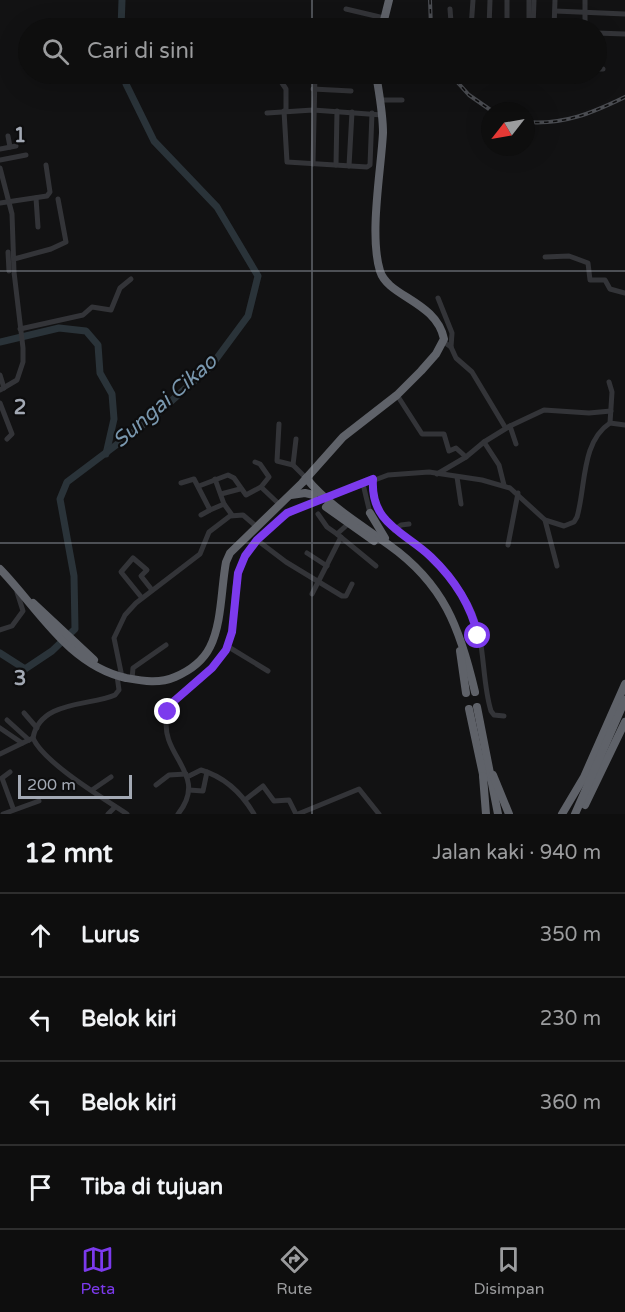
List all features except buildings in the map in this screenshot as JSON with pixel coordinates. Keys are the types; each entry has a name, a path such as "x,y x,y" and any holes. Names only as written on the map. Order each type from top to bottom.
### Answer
{"highway":[{"path":"384,18 389,0"},
{"path":"0,569 75,648 100,668 123,679 153,682 171,678 195,665 205,655 216,628 228,557 349,432 397,395 447,345 438,321 382,275 377,244 382,115 378,84"},
{"path":"315,496 315,481 319,464"},
{"path":"304,481 315,496"},
{"path":"290,495 305,492 315,496 408,565 438,596 455,632 470,692 462,642 446,603 423,573 392,547 351,522"},
{"path":"351,522 364,523 370,513 392,547"},
{"path":"562,814 584,777 625,684"},
{"path":"575,814 625,700"},
{"path":"486,814 473,708 501,800 509,814"},
{"path":"581,814 625,722"},
{"path":"485,749 495,814"},
{"path":"482,769 495,814"}],"street":[{"path":"473,0 473,18"},
{"path":"489,18 490,0"},
{"path":"507,0 507,18"},
{"path":"555,0 555,18"},
{"path":"585,0 585,18"},
{"path":"530,18 531,1"},
{"path":"531,1 532,18"},
{"path":"346,9 384,18"},
{"path":"450,9 452,18"},
{"path":"555,11 625,14"},
{"path":"607,33 625,34"},
{"path":"282,84 285,88 287,162 369,166 372,113"},
{"path":"313,165 314,84"},
{"path":"314,89 351,91"},
{"path":"380,100 402,100"},
{"path":"267,113 313,110 382,115"},
{"path":"336,165 337,111"},
{"path":"349,166 352,112"},
{"path":"0,149 13,147 8,136"},
{"path":"0,160 26,155"},
{"path":"0,204 49,194 46,165"},
{"path":"0,168 10,201 9,271"},
{"path":"36,198 38,227"},
{"path":"14,259 51,249 66,242 58,199"},
{"path":"0,375 2,389 15,382 20,375 23,348 14,259 11,251"},
{"path":"0,253 11,251"},
{"path":"545,257 569,256 588,263 590,280 605,280 610,289 625,293"},
{"path":"20,332 83,315 92,307 111,310 120,288 132,279"},
{"path":"438,298 452,333 447,345 456,358 472,372 507,426 513,429 516,444"},
{"path":"609,382 612,392 610,423"},
{"path":"397,395 422,434 444,434 449,451 456,448 466,457"},
{"path":"0,403 12,434 7,439"},
{"path":"437,474 466,457 507,426 544,410 589,413 611,411"},
{"path":"178,814 189,790 186,775 168,737 168,712 178,697 212,668 227,646 233,624 238,573 245,556 257,540 287,513 315,496 335,495 373,479 400,472 437,474 504,485 518,494 545,520 559,526 574,522 580,507 590,449 599,431 610,423 625,424"},
{"path":"279,424 276,461 293,465"},
{"path":"296,440 293,465 304,481"},
{"path":"484,442 499,465 504,485"},
{"path":"199,486 230,476 248,495 261,487 269,477 258,462 255,462"},
{"path":"457,477 461,504"},
{"path":"181,483 195,479 210,510"},
{"path":"215,479 224,504 232,515"},
{"path":"373,479 376,504 394,530 431,557 470,607 478,636 491,711 494,715 504,716"},
{"path":"363,484 370,513"},
{"path":"261,487 280,505"},
{"path":"221,494 240,489"},
{"path":"508,545 518,494"},
{"path":"201,515 224,504"},
{"path":"318,514 327,527 376,566"},
{"path":"123,679 115,646 115,634 125,615 142,598 200,554 207,534 232,515 243,515 257,527"},
{"path":"545,520 556,566"},
{"path":"312,594 339,536 351,522"},
{"path":"394,530 400,525 409,524"},
{"path":"257,540 286,562 343,597 352,584"},
{"path":"307,553 327,566"},
{"path":"142,598 121,572 133,558 147,570 141,576 152,590"},
{"path":"0,630 12,626 24,610 14,585"},
{"path":"0,754 31,739 44,720 69,705 115,696 123,679 133,668 166,645"},
{"path":"227,646 268,671"},
{"path":"24,713 37,728"},
{"path":"7,720 42,751 127,814"},
{"path":"0,728 22,743"},
{"path":"156,785 166,777 186,775 197,770 207,772 231,785 254,814"},
{"path":"10,772 2,778 13,808"},
{"path":"189,790 203,791 207,772"},
{"path":"92,790 111,777"},
{"path":"245,800 263,786 274,801 289,800 297,814 359,789 379,814"},
{"path":"3,814 13,808 26,807 39,801"},
{"path":"108,814 115,807"}],"waterway":[{"name":"Sungai Cikao","path":"121,18 122,0"},
{"name":"Sungai Cikao","path":"0,653 25,669 52,651 75,629 74,576 60,499 67,482 152,418 211,366 248,316 258,276 217,207 154,141 126,84"},
{"path":"0,342 59,328 86,331 98,345 100,373 112,394 114,419 106,454"}],"railway":[{"path":"430,0 431,18"},
{"path":"459,84 481,103"},
{"path":"535,122 553,122 577,117 625,97"}],"route":[{"path":"168,712 173,702 212,668 226,650 232,632 238,573 245,556 257,540 287,513 373,479 373,495 385,519 394,530 427,553 462,594 470,607 478,636"}]}
